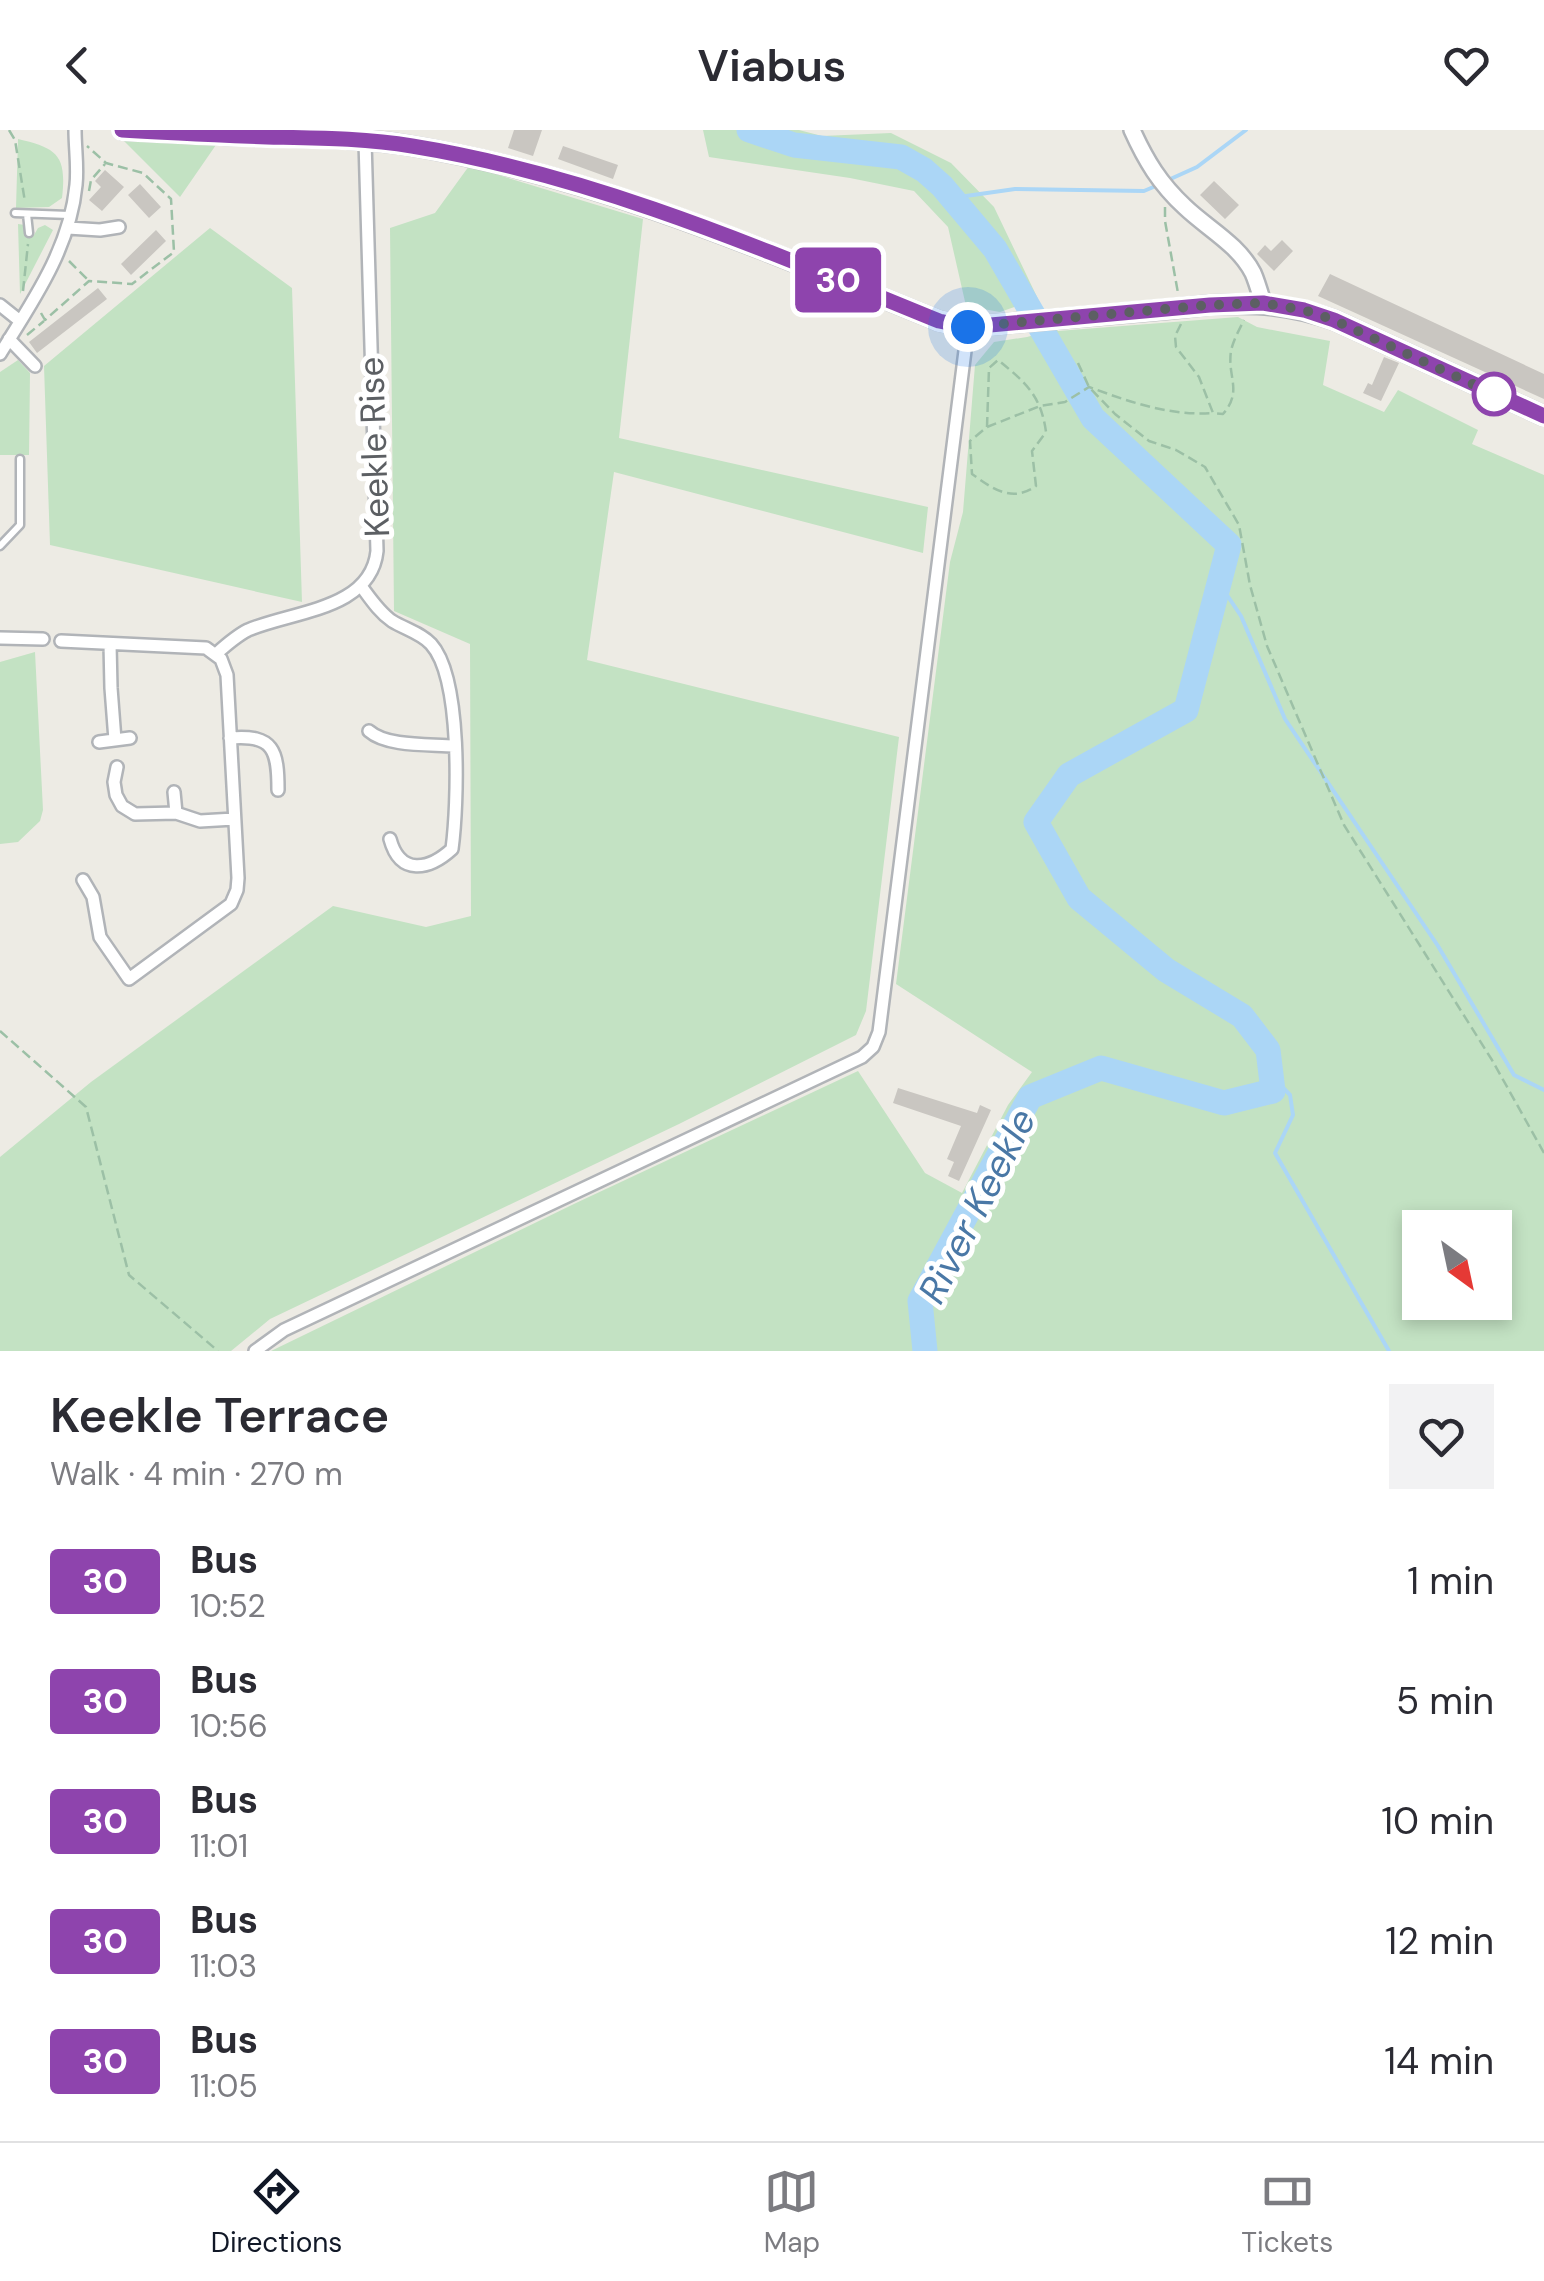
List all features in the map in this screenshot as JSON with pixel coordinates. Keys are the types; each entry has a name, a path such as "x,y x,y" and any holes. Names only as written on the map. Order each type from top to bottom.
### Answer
{"main road":[{"path":"122,130 366,141 487,160 563,178 662,211 939,321 968,327 1178,312 1210,305 1254,303 1304,310 1544,416"}],"street":[{"path":"0,354 12,342 58,251 70,216 76,184 75,130"},
{"path":"1132,130 1148,164 1170,192 1232,246 1253,273 1254,303"},
{"name":"Keekle Rise","path":"216,654 243,633 342,600 361,586 374,568 377,550 366,141"},
{"path":"70,216 100,230 119,228"},
{"path":"0,305 20,321"},
{"path":"256,1351 284,1330 862,1057 872,1047 879,1032 968,327"},
{"path":"12,342 35,366"},
{"path":"361,586 390,620 423,636 434,647 442,662 452,705 456,808 452,849 439,861 421,866 405,864 394,854 390,839"},
{"path":"0,638 44,640"},
{"path":"60,640 200,647 212,650 226,669 238,882 231,904 129,979 100,937 92,897 83,880"},
{"path":"110,644 115,740"},
{"path":"369,731 388,741 454,746"},
{"path":"99,742 130,738"},
{"path":"230,738 260,738 270,745 278,769 278,790"},
{"path":"116,767 115,790 120,802 134,814 176,813 200,820 234,820"},
{"path":"174,792 176,813"}],"lane":[{"path":"15,214 70,216"},
{"path":"28,214 29,232"},
{"path":"0,546 20,525 20,459"}],"path":[{"path":"10,130 28,214"},
{"path":"70,216 106,163"},
{"path":"1170,192 1165,203 1165,221 1178,312 1176,347 1199,377 1213,413"},
{"path":"20,321 29,232"},
{"path":"58,251 89,281"},
{"path":"1089,387 1186,415 1223,414 1232,404 1231,348 1254,303"},
{"path":"12,342 45,320"},
{"path":"987,427 989,368 998,360 1030,388 1040,406 1046,432 1032,451 1036,486 1027,493 1012,496 993,489 972,474 970,441 987,427 1040,406 1065,402 1089,387"},
{"path":"1078,363 1089,387 1148,441 1176,450 1205,466 1239,525 1267,646 1344,826 1492,1060 1544,1153"},
{"path":"0,1031 86,1107 128,1276 218,1351"}],"green space":[{"path":"703,130 799,130 822,136 891,133 951,163 994,207 1038,299 1000,312 966,306 948,227 914,191 709,157"},
{"path":"119,136 218,142 180,197"},
{"path":"18,139 50,150 61,163 62,198 49,207 16,208"},
{"path":"469,166 643,219 619,438 928,507 923,553 614,472 587,660 899,737 866,1011 856,1035 270,1319 231,1351 0,1351 0,1157 91,1082 333,906 426,927 471,916 470,644 394,611 390,228 435,213"},
{"path":"18,224 25,225 27,234 34,235 45,225 53,230 20,294"},
{"path":"210,228 292,288 302,602 50,545 44,366"},
{"path":"1238,317 1257,327 1330,341 1323,385 1384,412 1398,390 1478,430 1472,444 1544,475 1544,1351 271,1351 858,1071 925,1173 962,1193 1008,1105 1032,1072 896,984 950,562 963,512 975,365 994,342 1056,329"},
{"path":"18,360 30,373 29,455 0,455 0,372"},
{"path":"35,652 43,810 40,821 18,842 0,844 0,662"}],"building":[{"path":"514,130 542,130 533,156 508,148"},
{"path":"563,146 618,165 613,179 558,159"},
{"path":"105,170 124,187 102,211 89,200 101,187 95,181"},
{"path":"1214,181 1239,205 1225,219 1200,195"},
{"path":"140,184 161,207 149,218 128,195"},
{"path":"156,230 166,241 131,275 121,264"},
{"path":"1282,240 1293,251 1274,271 1257,254 1265,245 1271,251"},
{"path":"1330,274 1544,374 1544,399 1318,296"},
{"path":"98,288 107,299 37,353 29,342"},
{"path":"1384,357 1399,363 1381,401 1363,393 1368,383 1372,385"},
{"path":"898,1088 977,1113 980,1105 991,1110 959,1181 948,1176 954,1162 947,1159 961,1126 893,1103"}],"waterway":[{"name":"River Keekle","path":"749,130 794,145 901,157 924,170 995,249 1093,418 1229,545 1186,710 1069,775 1036,822 1079,898 1166,970 1242,1016 1268,1050 1273,1091 1224,1103 1101,1068 1030,1097 920,1301 925,1351"},
{"path":"1166,181 1197,167 1246,130"},
{"path":"952,198 1015,189 1144,191 1158,185"},
{"path":"1219,583 1241,616 1285,719 1438,946 1514,1075 1544,1090"},
{"path":"1271,1075 1290,1095 1293,1115 1275,1153 1389,1351"}],"bus line":[{"name":"30","path":"122,130 366,141 487,160 563,178 646,205 939,321 968,327 1210,305 1263,303 1304,310 1373,337 1544,416"}],"route":[{"path":"968,327 1263,303 1334,320 1494,394"}]}
